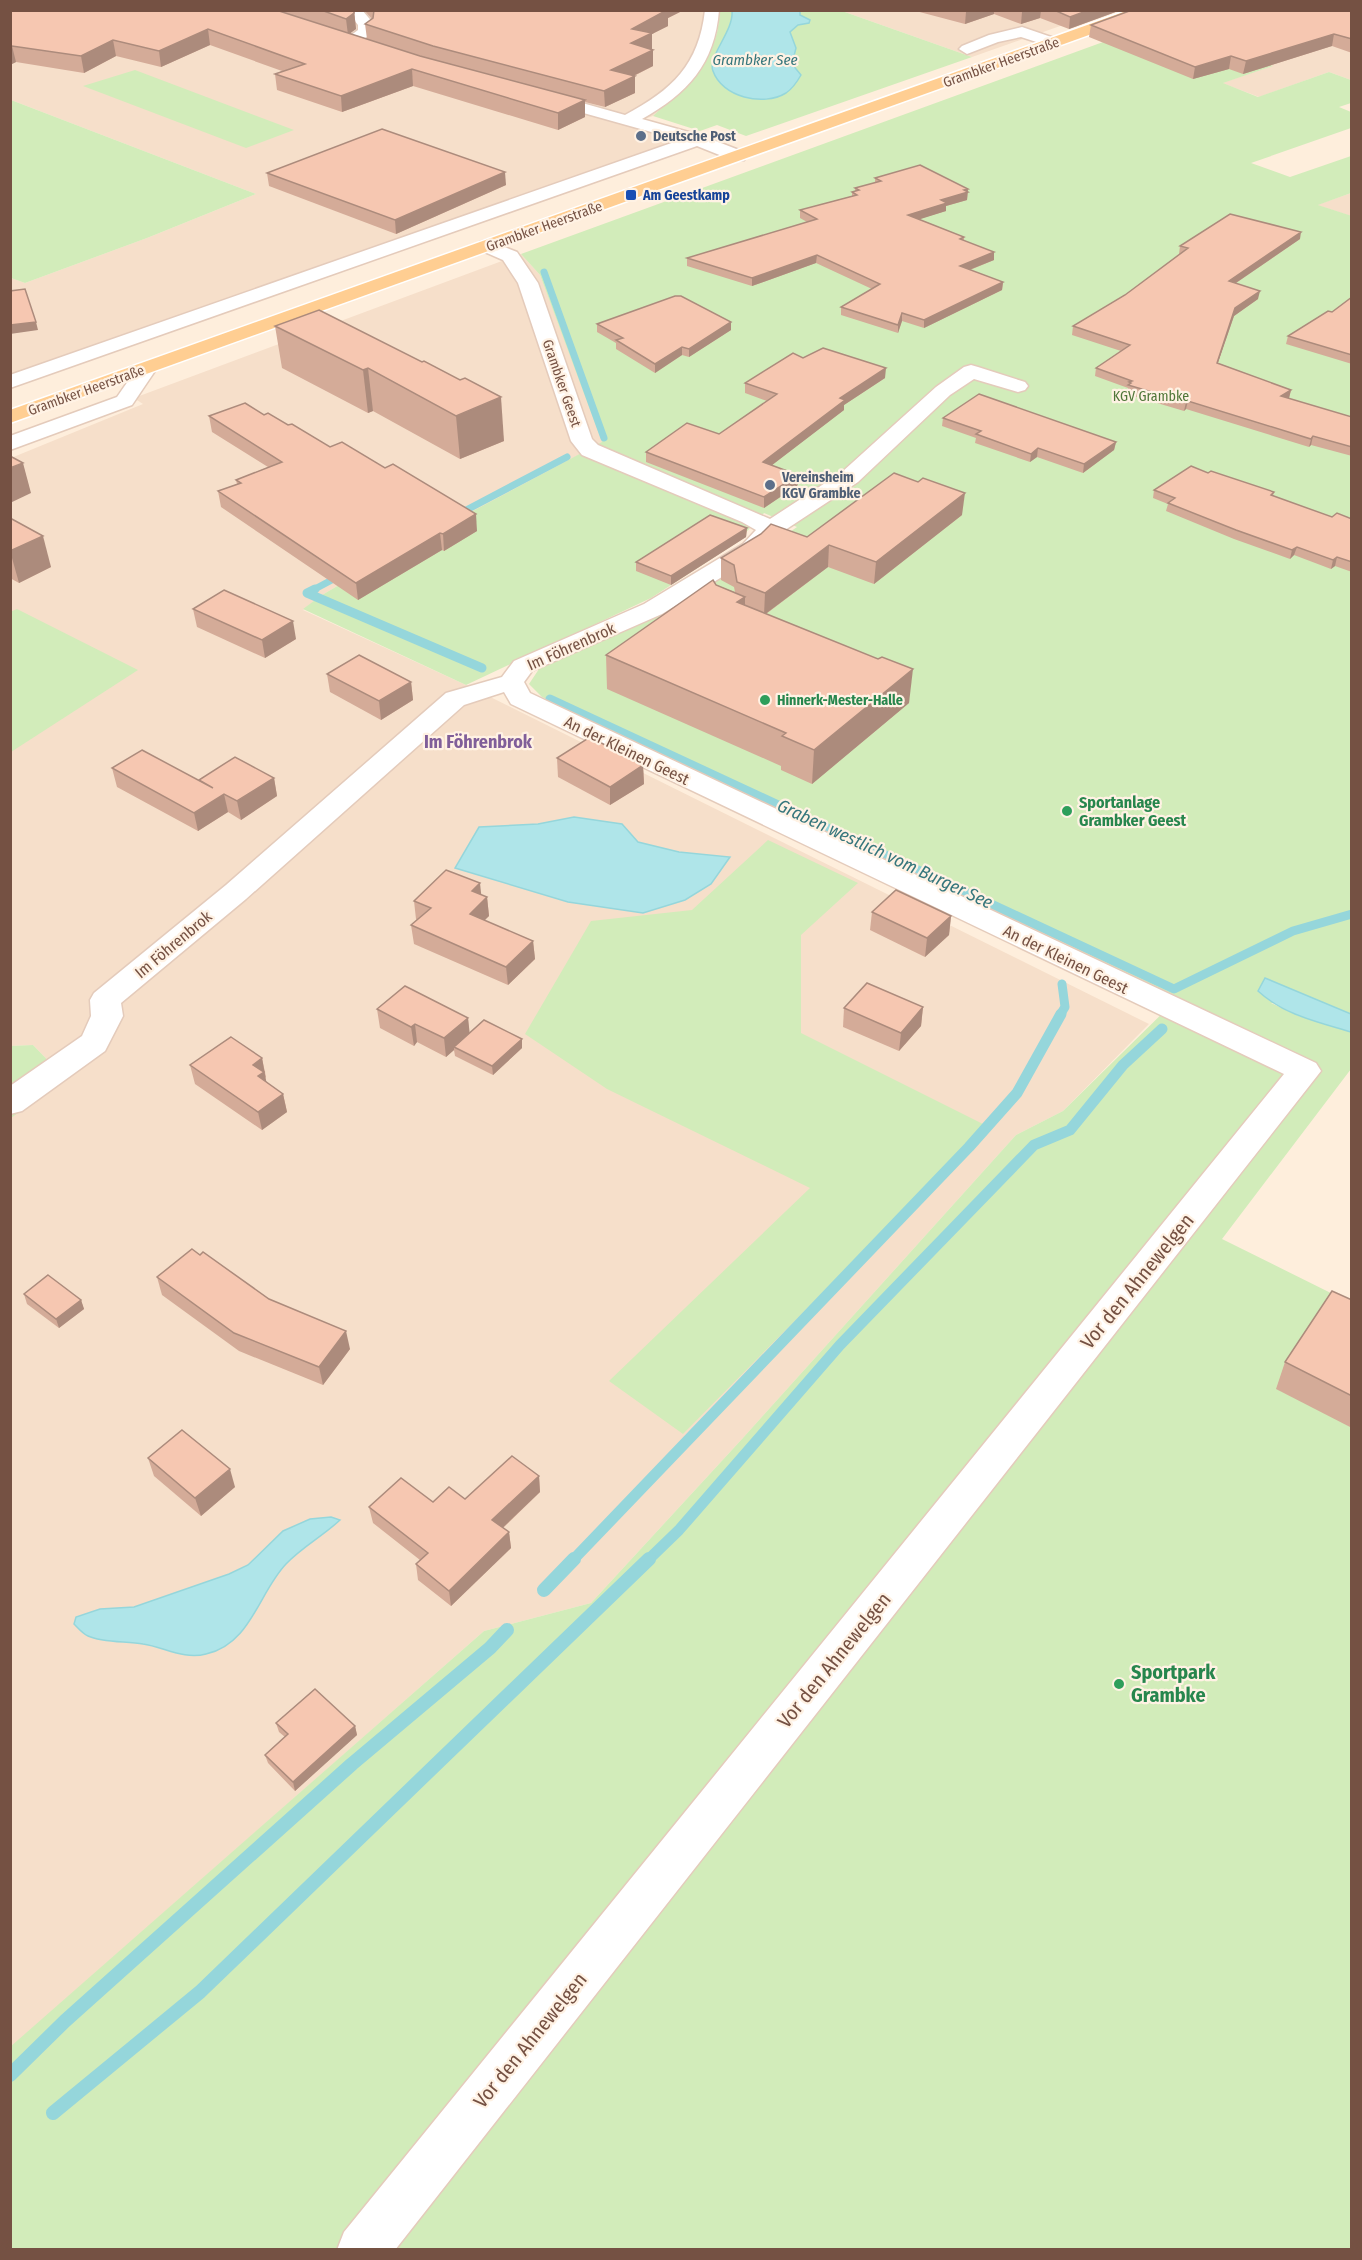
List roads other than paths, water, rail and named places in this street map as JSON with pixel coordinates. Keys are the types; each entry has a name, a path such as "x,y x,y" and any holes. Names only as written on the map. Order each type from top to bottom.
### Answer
{"main road":[{"name":"Grambker Heerstraße","path":"10,417 1145,10"}],"street":[{"path":"350,42 365,32 366,24 353,10"},
{"path":"628,120 645,112 692,73 710,40 712,10"},
{"path":"967,49 994,38 1022,32 1055,43"},
{"path":"330,35 373,49"},
{"path":"524,92 697,140 738,156"},
{"name":"Grambker Heerstraße","path":"10,382 697,140"},
{"name":"Grambker Geest","path":"486,246 510,256 528,282 582,441 590,450 750,517 771,529"},
{"path":"10,444 125,401 147,368"},
{"name":"Im Föhrenbrok","path":"10,1103 94,1042 107,1016 105,1000 236,892 455,699 511,682 523,666 653,609 751,549 771,529 850,477 943,391 971,371 1018,386"},
{"path":"697,582 722,591"},
{"name":"An der Kleinen Geest","path":"511,682 520,698 1305,1071"},
{"name":"Vor den Ahnewelgen","path":"362,2250 1305,1071"}],"water":[{"name":"Grambker See","path":"732,11 800,11 800,15 810,20 809,23 798,25 790,32 796,48 792,64 801,75 786,93 766,99 744,97 734,93 718,80 712,65 732,19"},
{"path":"574,817 622,824 638,842 679,852 730,857 711,884 685,900 643,913 568,902 455,868 479,827 538,824"},
{"path":"1265,978 1351,1014 1351,1032 1302,1017 1279,1006 1258,991"},
{"path":"331,1517 340,1520 286,1564 244,1629 234,1640 221,1648 206,1654 182,1654 143,1644 94,1638 84,1634 74,1624 76,1617 100,1609 134,1607 229,1574 248,1565 283,1531 310,1519"}],"waterway":[{"name":"Graben westlich vom Burger See","path":"544,272 604,438"},
{"name":"Graben westlich vom Burger See","path":"455,516 567,457"},
{"name":"Graben westlich vom Burger See","path":"313,590 343,574"},
{"name":"Graben westlich vom Burger See","path":"313,590 307,593 482,668"},
{"name":"Graben westlich vom Burger See","path":"550,699 1174,989 1293,931 1352,914"},
{"path":"1060,1015 1065,1007 1062,984"},
{"path":"572,1561 969,1147 1017,1093 1061,1014"},
{"path":"647,1561 679,1530 840,1345 1034,1145 1070,1130 1123,1065 1162,1029"},
{"path":"544,1590 574,1559"},
{"path":"53,2113 200,1992 649,1559"},
{"path":"10,2075 65,2021 352,1764 490,1648 507,1630"}],"place":[{"name":"Deutsche Post","path":"641,136"},
{"name":"Am Geestkamp","path":"631,195"},
{"name":"Vereinsheim KGV Grambke","path":"770,485"},
{"name":"Hinnerk-Mester-Halle","path":"765,700"},
{"name":"Sportanlage Grambker Geest","path":"1067,811"},
{"name":"Sportpark Grambke","path":"1119,1684"}],"district":[{"name":"Im Föhrenbrok","path":"478,742"}],"park label":[{"name":"KGV Grambke","path":"1151,396"}]}
